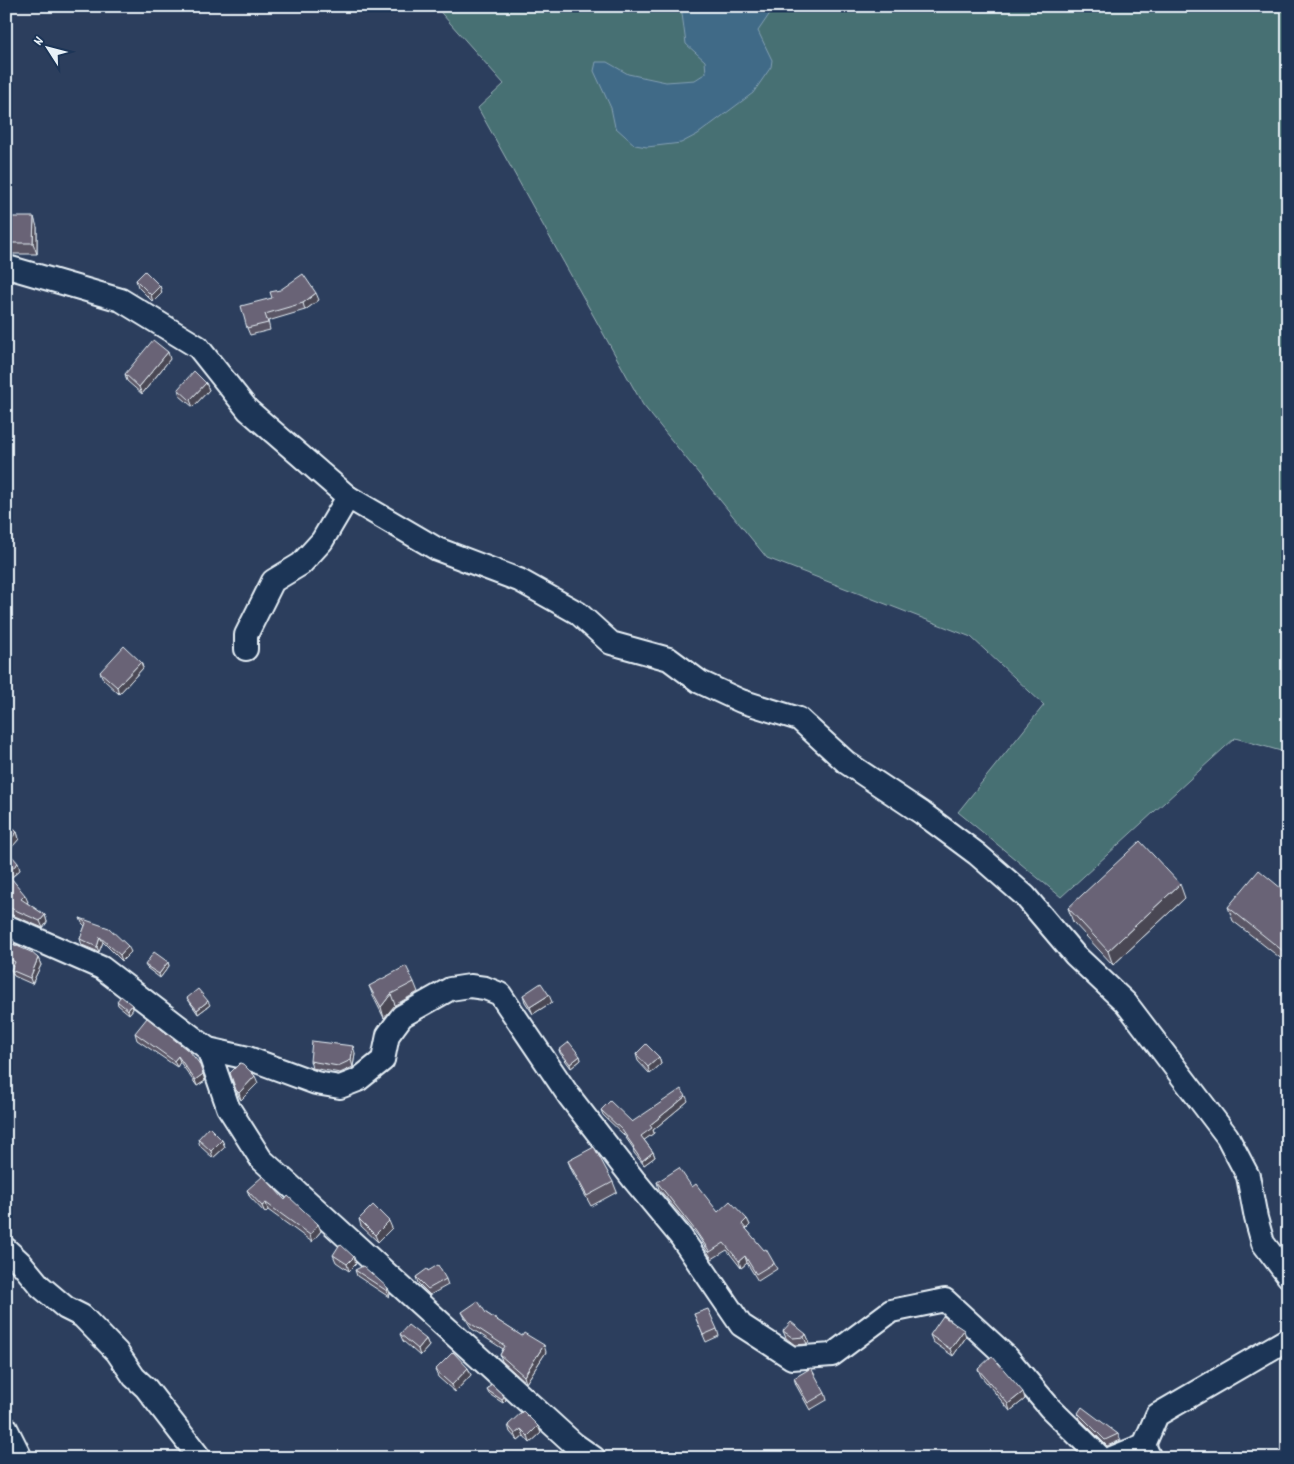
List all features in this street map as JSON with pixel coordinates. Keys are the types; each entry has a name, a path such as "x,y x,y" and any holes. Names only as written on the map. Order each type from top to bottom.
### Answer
{"street":[{"path":"6,268 121,300 198,347 248,410 348,497 437,549 520,580 578,613 610,643 669,659 700,682 741,701 799,718 847,763 922,813 977,854 1025,896 1074,955 1126,1003 1227,1136 1248,1176 1263,1243 1288,1276"},
{"path":"246,649 246,635 274,581 300,564 322,541 348,497"},
{"path":"6,926 102,968 208,1049 248,1058 316,1083 340,1087 358,1080 383,1060 388,1035 402,1016 450,989 470,986 485,988 500,994 569,1096 681,1238 741,1326 792,1358 832,1355 891,1311 945,1300 1007,1358 1050,1408 1101,1458"},
{"path":"208,1049 228,1107 262,1159 574,1444 594,1458"},
{"path":"6,1249 21,1263 40,1286 66,1308 82,1316 117,1352 134,1377 146,1388 200,1458"},
{"path":"1112,1458 1147,1451 1157,1415 1288,1340"},
{"path":"6,1428 22,1458"}],"green space":[{"path":"435,6 1288,6 1288,753 1235,738 1061,897 958,812 1044,705 971,637 767,558 643,405 478,108 504,84"}],"water":[{"path":"681,6 775,6 758,31 772,60 771,67 753,93 698,134 681,143 647,147 635,145 615,127 611,108 594,71 596,62 607,62 628,74 666,82 695,80 706,73 705,61 686,44"}],"building":[{"path":"6,217 34,217 33,243 6,243"},
{"path":"145,271 160,286 151,295 136,280"},
{"path":"303,274 316,293 303,303 265,314 268,323 247,328 241,306 272,298 270,292 280,290"},
{"path":"153,340 168,352 139,387 125,374"},
{"path":"194,371 206,383 190,400 178,389"},
{"path":"124,646 141,662 117,687 100,672"},
{"path":"6,823 17,832 6,844"},
{"path":"1140,841 1180,884 1108,951 1068,908"},
{"path":"6,849 18,863 7,873 25,895 21,899 45,915 40,921 6,905"},
{"path":"1259,870 1288,894 1288,955 1228,907"},
{"path":"80,918 109,928 128,946 120,955 100,937 97,947 80,939 86,923"},
{"path":"6,935 13,939 10,943 31,952 38,958 30,978 11,970 15,962 6,956"},
{"path":"154,952 168,962 159,974 145,965"},
{"path":"406,966 414,982 391,994 381,1007 369,986"},
{"path":"541,983 549,995 530,1007 523,995"},
{"path":"198,989 208,1001 197,1010 187,998"},
{"path":"121,996 132,1005 128,1010 117,1001"},
{"path":"147,1018 190,1052 199,1063 203,1074 195,1080 178,1056 174,1061 135,1033"},
{"path":"312,1041 353,1046 351,1060 338,1066 310,1061"},
{"path":"569,1042 580,1056 570,1064 559,1050"},
{"path":"646,1044 659,1057 648,1067 636,1054"},
{"path":"240,1063 255,1076 239,1093 236,1090 230,1073"},
{"path":"681,1089 686,1096 650,1125 652,1128 641,1136 653,1152 642,1161 622,1130 601,1110 610,1101 632,1122"},
{"path":"209,1127 222,1140 211,1151 198,1139"},
{"path":"594,1147 613,1182 587,1196 568,1161"},
{"path":"679,1168 692,1187 696,1184 718,1212 730,1201 747,1219 742,1224 764,1250 766,1249 774,1263 756,1274 745,1256 739,1261 724,1243 710,1252 657,1182"},
{"path":"263,1176 285,1200 288,1196 318,1224 310,1235 266,1203 262,1206 247,1190"},
{"path":"373,1205 389,1221 375,1235 359,1219"},
{"path":"340,1244 354,1257 347,1264 333,1255"},
{"path":"438,1265 446,1279 428,1289 416,1277 427,1269 428,1271"},
{"path":"363,1266 388,1288 387,1291 355,1270"},
{"path":"478,1301 486,1313 522,1336 524,1333 544,1345 524,1376 500,1355 505,1346 470,1323 462,1312"},
{"path":"708,1309 717,1329 703,1335 694,1314"},
{"path":"943,1316 964,1330 950,1349 930,1335"},
{"path":"791,1322 806,1334 804,1337 793,1338 783,1331"},
{"path":"408,1325 426,1339 418,1349 400,1334"},
{"path":"453,1352 468,1368 452,1385 435,1370"},
{"path":"992,1356 1023,1392 1008,1404 978,1369"},
{"path":"811,1368 825,1393 808,1403 794,1378"},
{"path":"491,1384 504,1396 502,1400 487,1390"},
{"path":"1082,1407 1118,1434 1105,1440 1078,1413"},
{"path":"523,1411 538,1426 528,1436 521,1429 515,1434 508,1425"}]}
